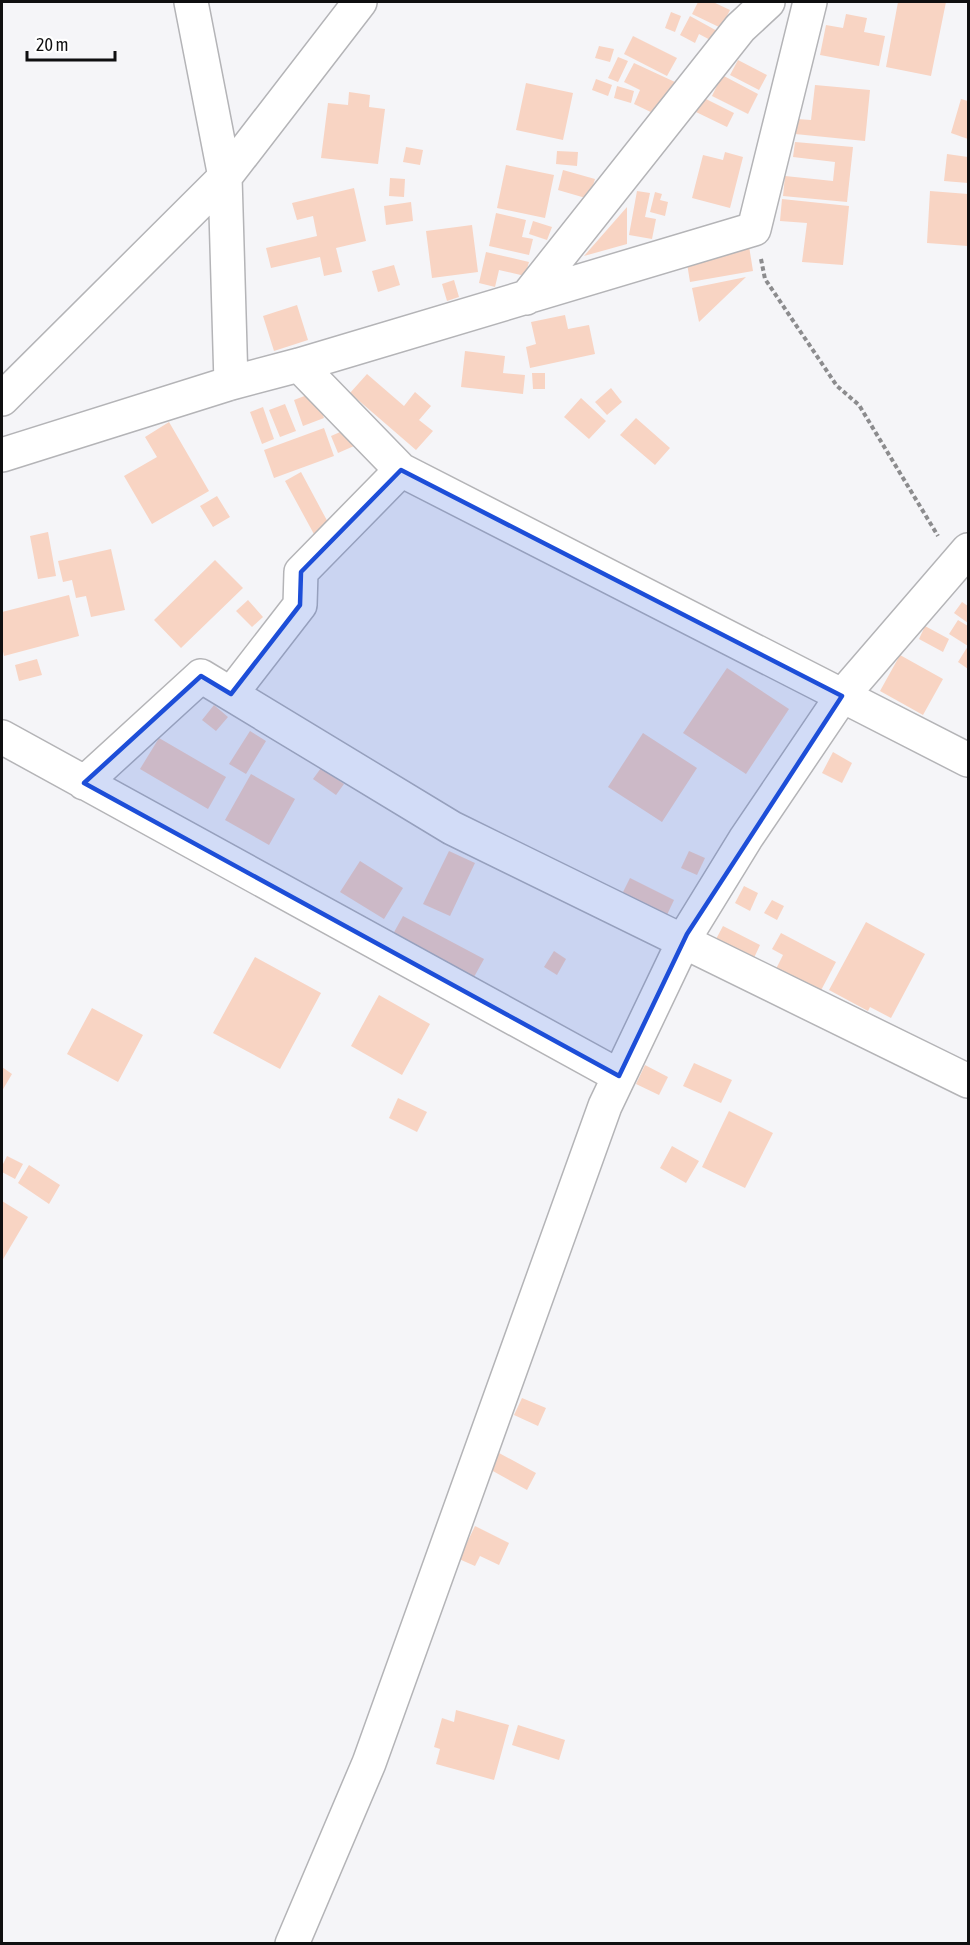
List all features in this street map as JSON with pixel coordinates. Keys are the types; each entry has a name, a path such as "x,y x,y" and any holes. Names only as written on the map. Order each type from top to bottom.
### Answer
{"street":[{"path":"191,2 225,177 231,383"},
{"path":"2,399 225,177 360,2"},
{"path":"526,298 740,28 768,2"},
{"path":"2,454 231,383 754,229 810,2"},
{"path":"299,364 402,470 969,760"},
{"path":"231,694 300,605 301,572 402,470"},
{"path":"292,1944 369,1763 605,1106 619,1076 684,942 746,838 842,696 962,558"},
{"path":"84,783 201,676 452,828 969,1081"},
{"path":"2,737 619,1076"}],"path":[{"path":"754,229 765,279 837,386 859,405 962,558"}],"highlighted area":[{"path":"401,470 842,696 687,934 619,1076 84,783 201,676 231,694 300,605 301,572"}],"building":[{"path":"698,2 713,2 730,10 721,28 692,14"},
{"path":"898,2 946,2 931,76 886,67"},
{"path":"671,12 681,16 675,32 665,28"},
{"path":"846,14 867,18 864,32 885,36 879,66 820,55 826,25 843,28"},
{"path":"690,16 719,32 714,42 699,34 695,43 680,35"},
{"path":"633,36 677,58 667,76 624,54"},
{"path":"599,46 614,49 610,62 595,58"},
{"path":"618,57 628,61 618,82 608,78"},
{"path":"738,60 767,75 759,90 730,75"},
{"path":"634,63 675,82 659,116 634,104 640,90 624,82"},
{"path":"722,75 758,94 748,114 712,96"},
{"path":"596,79 612,85 608,96 592,90"},
{"path":"526,83 573,93 563,140 516,130"},
{"path":"815,85 870,90 865,141 795,134 797,119 811,120"},
{"path":"617,86 634,91 631,103 614,98"},
{"path":"349,92 370,95 369,107 385,109 378,164 321,158 328,103 348,105"},
{"path":"704,98 734,113 727,127 696,112"},
{"path":"961,99 968,101 968,139 951,133"},
{"path":"795,142 853,147 847,202 783,196 785,176 833,181 835,162 793,157"},
{"path":"406,147 423,150 420,165 403,162"},
{"path":"557,151 578,152 577,166 556,164"},
{"path":"725,152 743,157 730,208 692,198 703,155 723,160"},
{"path":"947,154 968,157 968,183 944,181"},
{"path":"506,165 554,175 545,218 497,208"},
{"path":"563,170 595,179 589,199 558,190"},
{"path":"390,178 405,179 404,197 389,196"},
{"path":"354,188 366,241 336,248 342,272 324,276 320,257 271,268 266,248 317,236 313,216 297,220 292,203"},
{"path":"637,191 650,193 645,217 656,219 652,239 629,235"},
{"path":"930,191 968,194 968,246 927,243"},
{"path":"655,192 662,194 660,200 668,202 665,216 650,212"},
{"path":"782,199 849,206 843,265 802,262 807,223 780,221"},
{"path":"411,202 413,221 386,225 384,206"},
{"path":"627,207 627,244 584,256"},
{"path":"496,213 526,220 522,237 533,239 529,255 489,246"},
{"path":"533,221 552,227 547,240 529,234"},
{"path":"472,225 478,272 432,278 426,231"},
{"path":"749,246 753,271 690,282 686,257"},
{"path":"486,252 529,262 525,276 499,270 495,287 479,283"},
{"path":"394,265 400,285 378,292 372,271"},
{"path":"746,277 699,322 692,288"},
{"path":"454,280 459,297 447,301 442,284"},
{"path":"297,305 308,340 274,351 263,316"},
{"path":"565,315 568,329 589,325 595,354 530,368 526,347 536,344 531,322"},
{"path":"465,351 505,356 503,373 525,375 523,394 461,387"},
{"path":"532,373 545,373 545,389 533,389"},
{"path":"367,374 404,406 415,392 431,406 419,420 433,431 416,450 350,393"},
{"path":"611,388 622,402 607,415 595,402"},
{"path":"315,392 324,418 303,426 294,400"},
{"path":"581,398 606,421 589,439 564,417"},
{"path":"285,404 296,431 280,437 269,410"},
{"path":"263,407 274,439 262,444 250,412"},
{"path":"636,418 670,448 655,465 620,435"},
{"path":"169,422 209,491 152,524 124,476 157,457 145,437"},
{"path":"324,428 334,456 274,478 264,450"},
{"path":"347,429 354,446 338,453 331,436"},
{"path":"301,472 331,528 315,536 285,481"},
{"path":"217,496 230,517 213,527 200,506"},
{"path":"48,532 56,576 38,579 30,536"},
{"path":"111,549 125,610 91,617 86,596 76,598 72,580 63,582 58,561"},
{"path":"215,560 243,588 181,648 154,620"},
{"path":"69,595 79,636 4,656 2,612"},
{"path":"248,600 263,617 252,627 236,611"},
{"path":"962,602 968,606 968,623 954,613"},
{"path":"958,620 968,626 968,646 949,634"},
{"path":"925,626 949,639 943,652 919,639"},
{"path":"968,646 968,669 958,662"},
{"path":"900,655 943,679 923,715 880,691"},
{"path":"37,659 42,675 19,681 15,665"},
{"path":"727,668 789,709 746,774 683,733"},
{"path":"214,705 228,717 216,731 202,720"},
{"path":"250,731 266,741 246,774 229,764"},
{"path":"643,733 697,768 662,822 608,787"},
{"path":"159,738 226,777 208,809 140,769"},
{"path":"833,752 852,763 842,783 822,773"},
{"path":"321,768 344,784 336,795 313,779"},
{"path":"251,774 295,799 269,845 225,820"},
{"path":"449,851 475,863 450,916 423,904"},
{"path":"689,851 705,858 697,875 681,868"},
{"path":"360,861 403,888 384,919 340,892"},
{"path":"630,878 674,900 666,917 622,894"},
{"path":"744,886 758,893 750,911 735,903"},
{"path":"772,900 784,906 777,920 764,913"},
{"path":"403,916 484,959 474,977 393,934"},
{"path":"866,922 925,954 891,1018 870,1007 868,1011 829,990"},
{"path":"723,926 760,945 753,960 715,941"},
{"path":"781,933 836,962 818,996 774,973 783,955 772,949"},
{"path":"554,951 566,959 557,975 544,967"},
{"path":"255,957 321,993 280,1069 213,1033"},
{"path":"379,995 430,1024 402,1075 351,1046"},
{"path":"92,1008 143,1035 118,1082 67,1054"},
{"path":"694,1063 732,1080 721,1103 683,1086"},
{"path":"645,1065 668,1077 659,1095 636,1084"},
{"path":"2,1067 12,1074 2,1091"},
{"path":"398,1098 427,1112 417,1132 389,1118"},
{"path":"729,1111 773,1133 745,1188 702,1167"},
{"path":"672,1146 699,1161 686,1183 660,1168"},
{"path":"7,1156 23,1164 15,1179 2,1172"},
{"path":"29,1165 60,1185 49,1204 18,1183"},
{"path":"2,1201 28,1217 2,1261"},
{"path":"522,1398 546,1408 538,1426 514,1415"},
{"path":"499,1453 536,1473 527,1490 491,1470"},
{"path":"475,1526 509,1543 499,1565 480,1556 475,1566 459,1559"},
{"path":"456,1710 509,1725 494,1780 436,1764 440,1749 434,1747 442,1718 454,1722"},
{"path":"518,1725 565,1740 559,1760 512,1745"}]}
